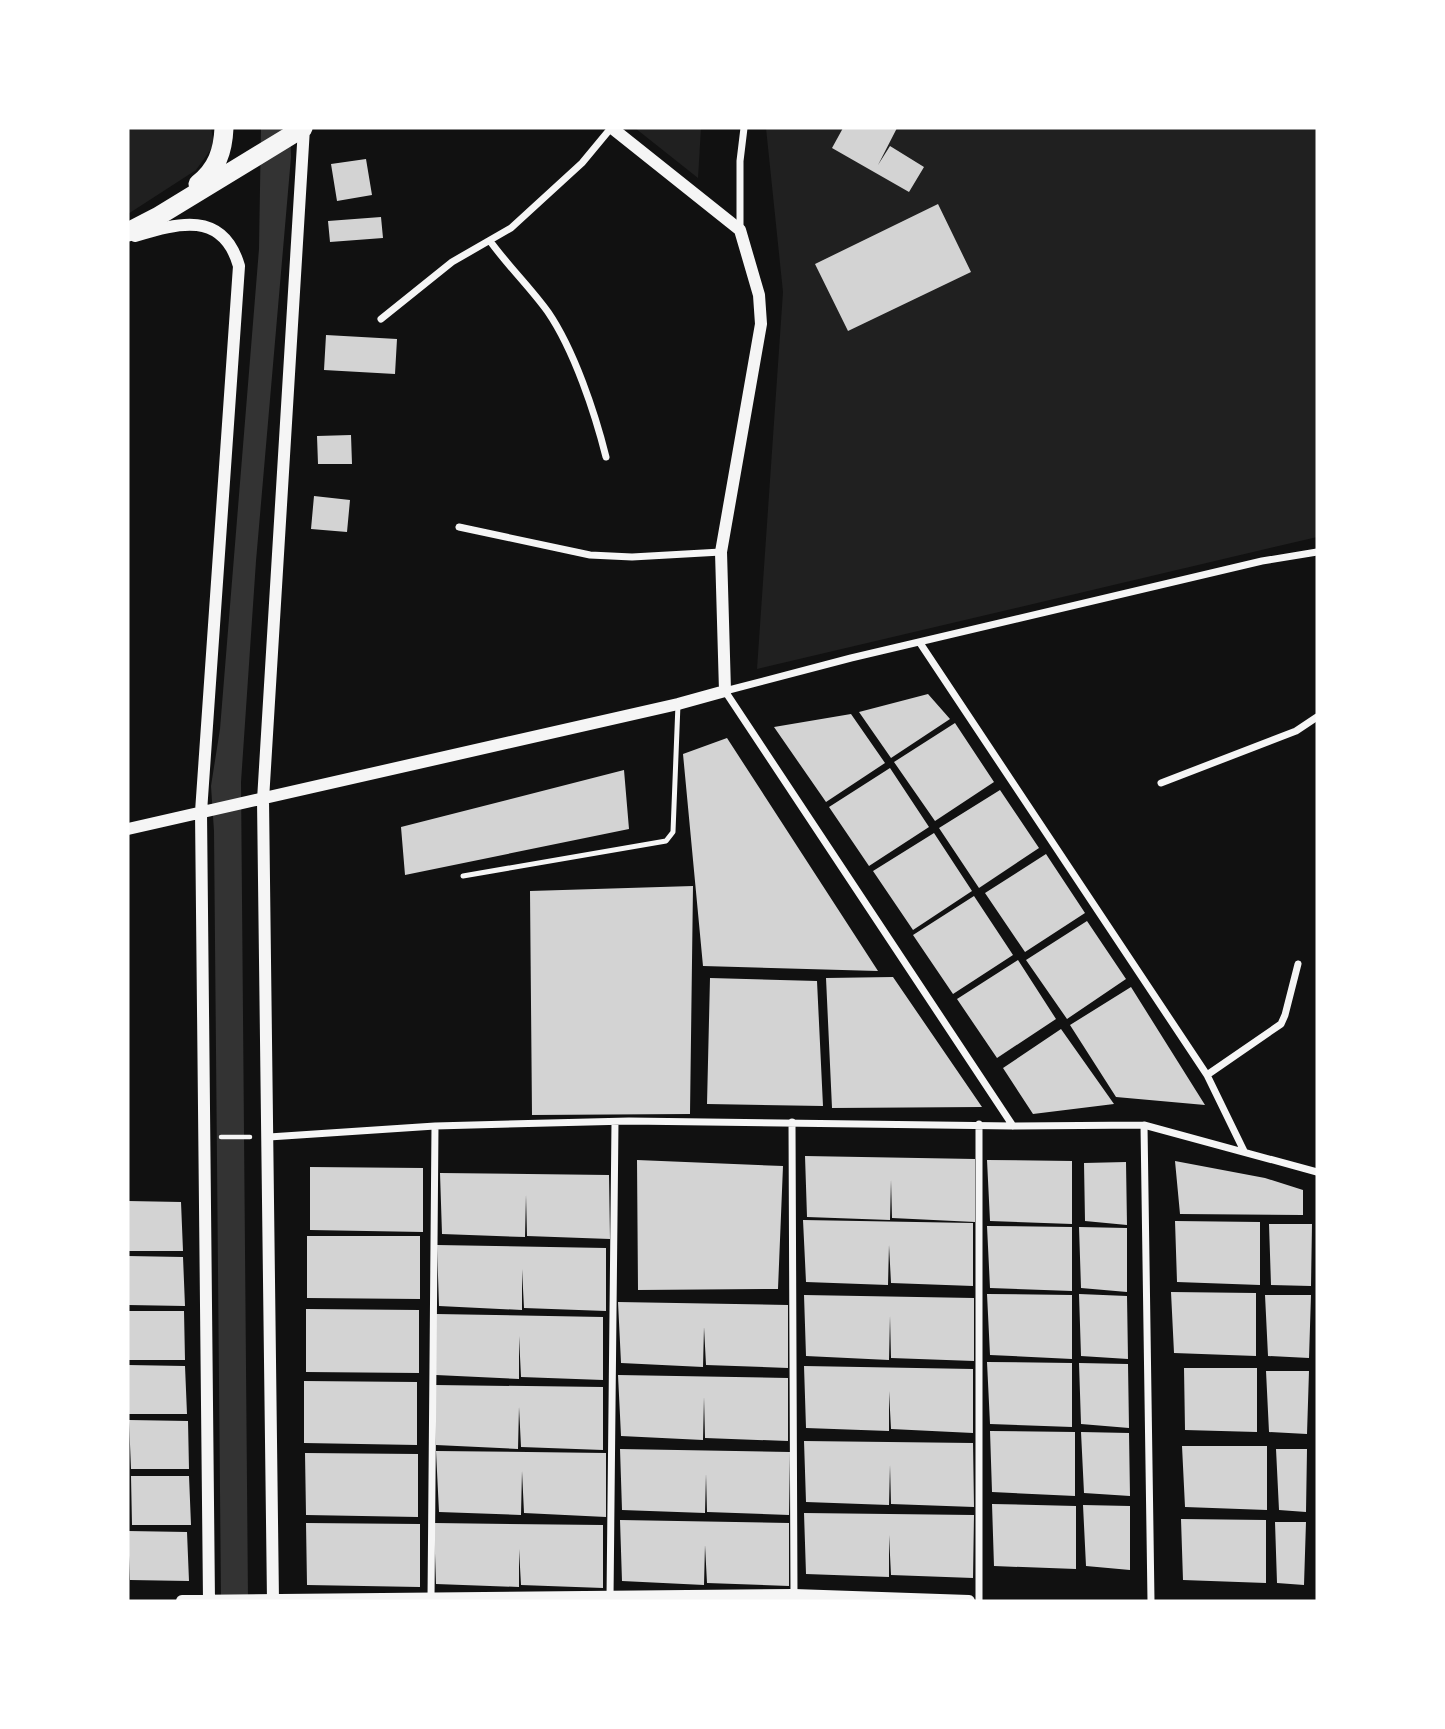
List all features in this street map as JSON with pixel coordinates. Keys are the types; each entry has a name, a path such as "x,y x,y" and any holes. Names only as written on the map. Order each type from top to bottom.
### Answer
{"highway":[{"path":"157,217 212,170 218,162 223,145 224,128"},
{"path":"128,232 300,130"}],"street":[{"path":"381,319 452,262 511,228 582,163 612,128 740,230"},
{"path":"744,128 740,162 740,230 759,295 761,324 721,552 725,691 1013,1126"},
{"path":"273,1601 263,800 300,130"},
{"path":"128,238 169,226 204,226 222,234 234,247 239,266 205,811 209,1601"},
{"path":"490,241 547,311 559,331 593,409 606,457"},
{"path":"459,527 590,555 721,552"},
{"path":"128,829 678,704 851,658 1262,561 1317,552"},
{"path":"920,643 1207,1075 1244,1151"},
{"path":"1161,783 1296,731 1317,717"},
{"path":"1207,1075 1281,1024 1298,964"},
{"path":"269,1137 435,1126 615,1122 1144,1125 1317,1172"},
{"path":"610,1598 615,1122"},
{"path":"792,1122 794,1595"},
{"path":"979,1124 979,1601"},
{"path":"1144,1125 1151,1601"},
{"path":"431,1599 435,1126"},
{"path":"182,1601 731,1598 794,1595 969,1601"}],"lane":[{"path":"463,876 666,842 673,832 678,704"}],"path":[{"path":"215,1137 246,1138"}],"shaded area":[{"path":"128,128 211,128 214,145 196,170 128,214"},
{"path":"261,128 290,128 291,157 256,561 241,782 248,1601 221,1601 214,831 211,786 220,729 259,249"},
{"path":"635,128 701,128 698,178"},
{"path":"766,128 1317,128 1317,537 757,669 783,292"}],"building":[{"path":"843,128 897,128 878,165 890,146 924,167 909,192 832,148"},
{"path":"366,159 372,195 337,201 331,164"},
{"path":"938,204 971,272 848,331 815,264"},
{"path":"381,217 383,238 330,242 328,221"},
{"path":"326,335 397,339 395,374 324,370"},
{"path":"351,435 352,464 318,464 317,436"},
{"path":"314,496 350,500 347,532 311,529"},
{"path":"928,694 950,719 891,758 859,712"},
{"path":"851,714 885,763 826,802 774,727"},
{"path":"955,723 994,782 935,821 894,762"},
{"path":"727,738 878,971 703,966 683,754"},
{"path":"890,768 929,827 869,866 829,807"},
{"path":"624,770 629,829 405,875 401,827"},
{"path":"1000,790 1039,848 979,888 939,828"},
{"path":"934,833 972,891 913,930 873,871"},
{"path":"1046,854 1085,913 1025,952 985,893"},
{"path":"693,886 690,1114 532,1115 530,891"},
{"path":"974,896 1013,955 953,994 913,935"},
{"path":"1087,921 1126,979 1067,1019 1026,960"},
{"path":"1018,960 1056,1019 997,1058 957,999"},
{"path":"893,977 982,1107 832,1108 826,978"},
{"path":"710,978 817,981 823,1106 707,1104"},
{"path":"1131,987 1205,1105 1116,1097 1070,1025"},
{"path":"1061,1029 1114,1104 1033,1114 1003,1068"},
{"path":"805,1156 975,1159 975,1222 892,1218 891,1180 890,1220 807,1217"},
{"path":"637,1160 783,1166 778,1289 638,1290"},
{"path":"987,1160 1072,1161 1072,1224 990,1221"},
{"path":"1175,1161 1265,1178 1303,1190 1303,1215 1180,1214"},
{"path":"1126,1162 1127,1225 1085,1221 1084,1163"},
{"path":"310,1167 423,1168 423,1232 310,1230"},
{"path":"440,1173 609,1175 610,1239 527,1236 526,1195 525,1237 442,1234"},
{"path":"128,1201 181,1202 183,1251 128,1251"},
{"path":"803,1220 973,1223 973,1286 891,1283 889,1245 888,1285 806,1282"},
{"path":"1175,1221 1260,1222 1260,1285 1177,1282"},
{"path":"1269,1224 1312,1224 1311,1286 1271,1285"},
{"path":"987,1226 1072,1227 1072,1291 990,1288"},
{"path":"1079,1227 1127,1228 1127,1292 1081,1288"},
{"path":"307,1236 420,1236 420,1299 307,1298"},
{"path":"437,1245 606,1248 606,1311 524,1308 522,1269 522,1310 439,1306"},
{"path":"128,1256 183,1257 185,1306 128,1305"},
{"path":"1171,1292 1256,1293 1256,1356 1174,1353"},
{"path":"987,1294 1072,1295 1072,1359 990,1355"},
{"path":"1079,1294 1127,1296 1128,1359 1081,1356"},
{"path":"804,1295 974,1298 974,1361 891,1358 890,1316 889,1360 806,1356"},
{"path":"1265,1295 1311,1295 1309,1358 1268,1356"},
{"path":"618,1302 788,1305 788,1368 706,1365 704,1327 703,1367 621,1363"},
{"path":"306,1309 419,1310 419,1373 306,1372"},
{"path":"128,1311 184,1311 185,1360 128,1360"},
{"path":"436,1314 603,1317 603,1380 521,1377 519,1336 519,1379 436,1375"},
{"path":"987,1362 1072,1363 1072,1427 990,1424"},
{"path":"1079,1363 1128,1364 1129,1428 1081,1424"},
{"path":"128,1365 185,1366 187,1414 128,1414"},
{"path":"804,1366 973,1369 973,1433 891,1429 889,1391 889,1431 806,1428"},
{"path":"1184,1368 1257,1368 1257,1432 1185,1430"},
{"path":"1266,1371 1309,1371 1307,1434 1269,1432"},
{"path":"618,1375 788,1378 788,1441 705,1438 704,1397 703,1440 621,1436"},
{"path":"304,1381 417,1382 417,1445 304,1443"},
{"path":"435,1385 603,1387 603,1450 521,1447 519,1407 518,1449 436,1445"},
{"path":"129,1420 188,1421 189,1469 131,1469"},
{"path":"990,1431 1075,1432 1075,1496 992,1492"},
{"path":"1081,1432 1129,1433 1130,1496 1084,1493"},
{"path":"804,1441 973,1443 974,1507 891,1504 890,1465 889,1505 806,1502"},
{"path":"1182,1446 1267,1446 1267,1510 1185,1507"},
{"path":"620,1449 790,1452 789,1515 707,1512 706,1474 705,1513 622,1510"},
{"path":"1276,1449 1307,1449 1306,1512 1279,1510"},
{"path":"436,1451 606,1453 606,1517 524,1513 522,1471 521,1515 439,1512"},
{"path":"305,1453 418,1454 418,1517 306,1515"},
{"path":"131,1476 189,1476 191,1525 132,1525"},
{"path":"992,1504 1076,1506 1076,1569 994,1566"},
{"path":"1083,1505 1130,1506 1130,1570 1086,1566"},
{"path":"804,1513 974,1515 973,1578 891,1575 889,1535 889,1577 806,1574"},
{"path":"1181,1519 1266,1520 1266,1583 1183,1580"},
{"path":"620,1520 789,1523 789,1586 707,1583 705,1545 704,1585 622,1581"},
{"path":"1275,1522 1306,1522 1304,1585 1277,1583"},
{"path":"306,1523 420,1524 420,1587 307,1585"},
{"path":"434,1523 603,1525 603,1588 521,1585 519,1549 519,1587 436,1584"},
{"path":"128,1531 187,1532 189,1581 130,1580"}]}
